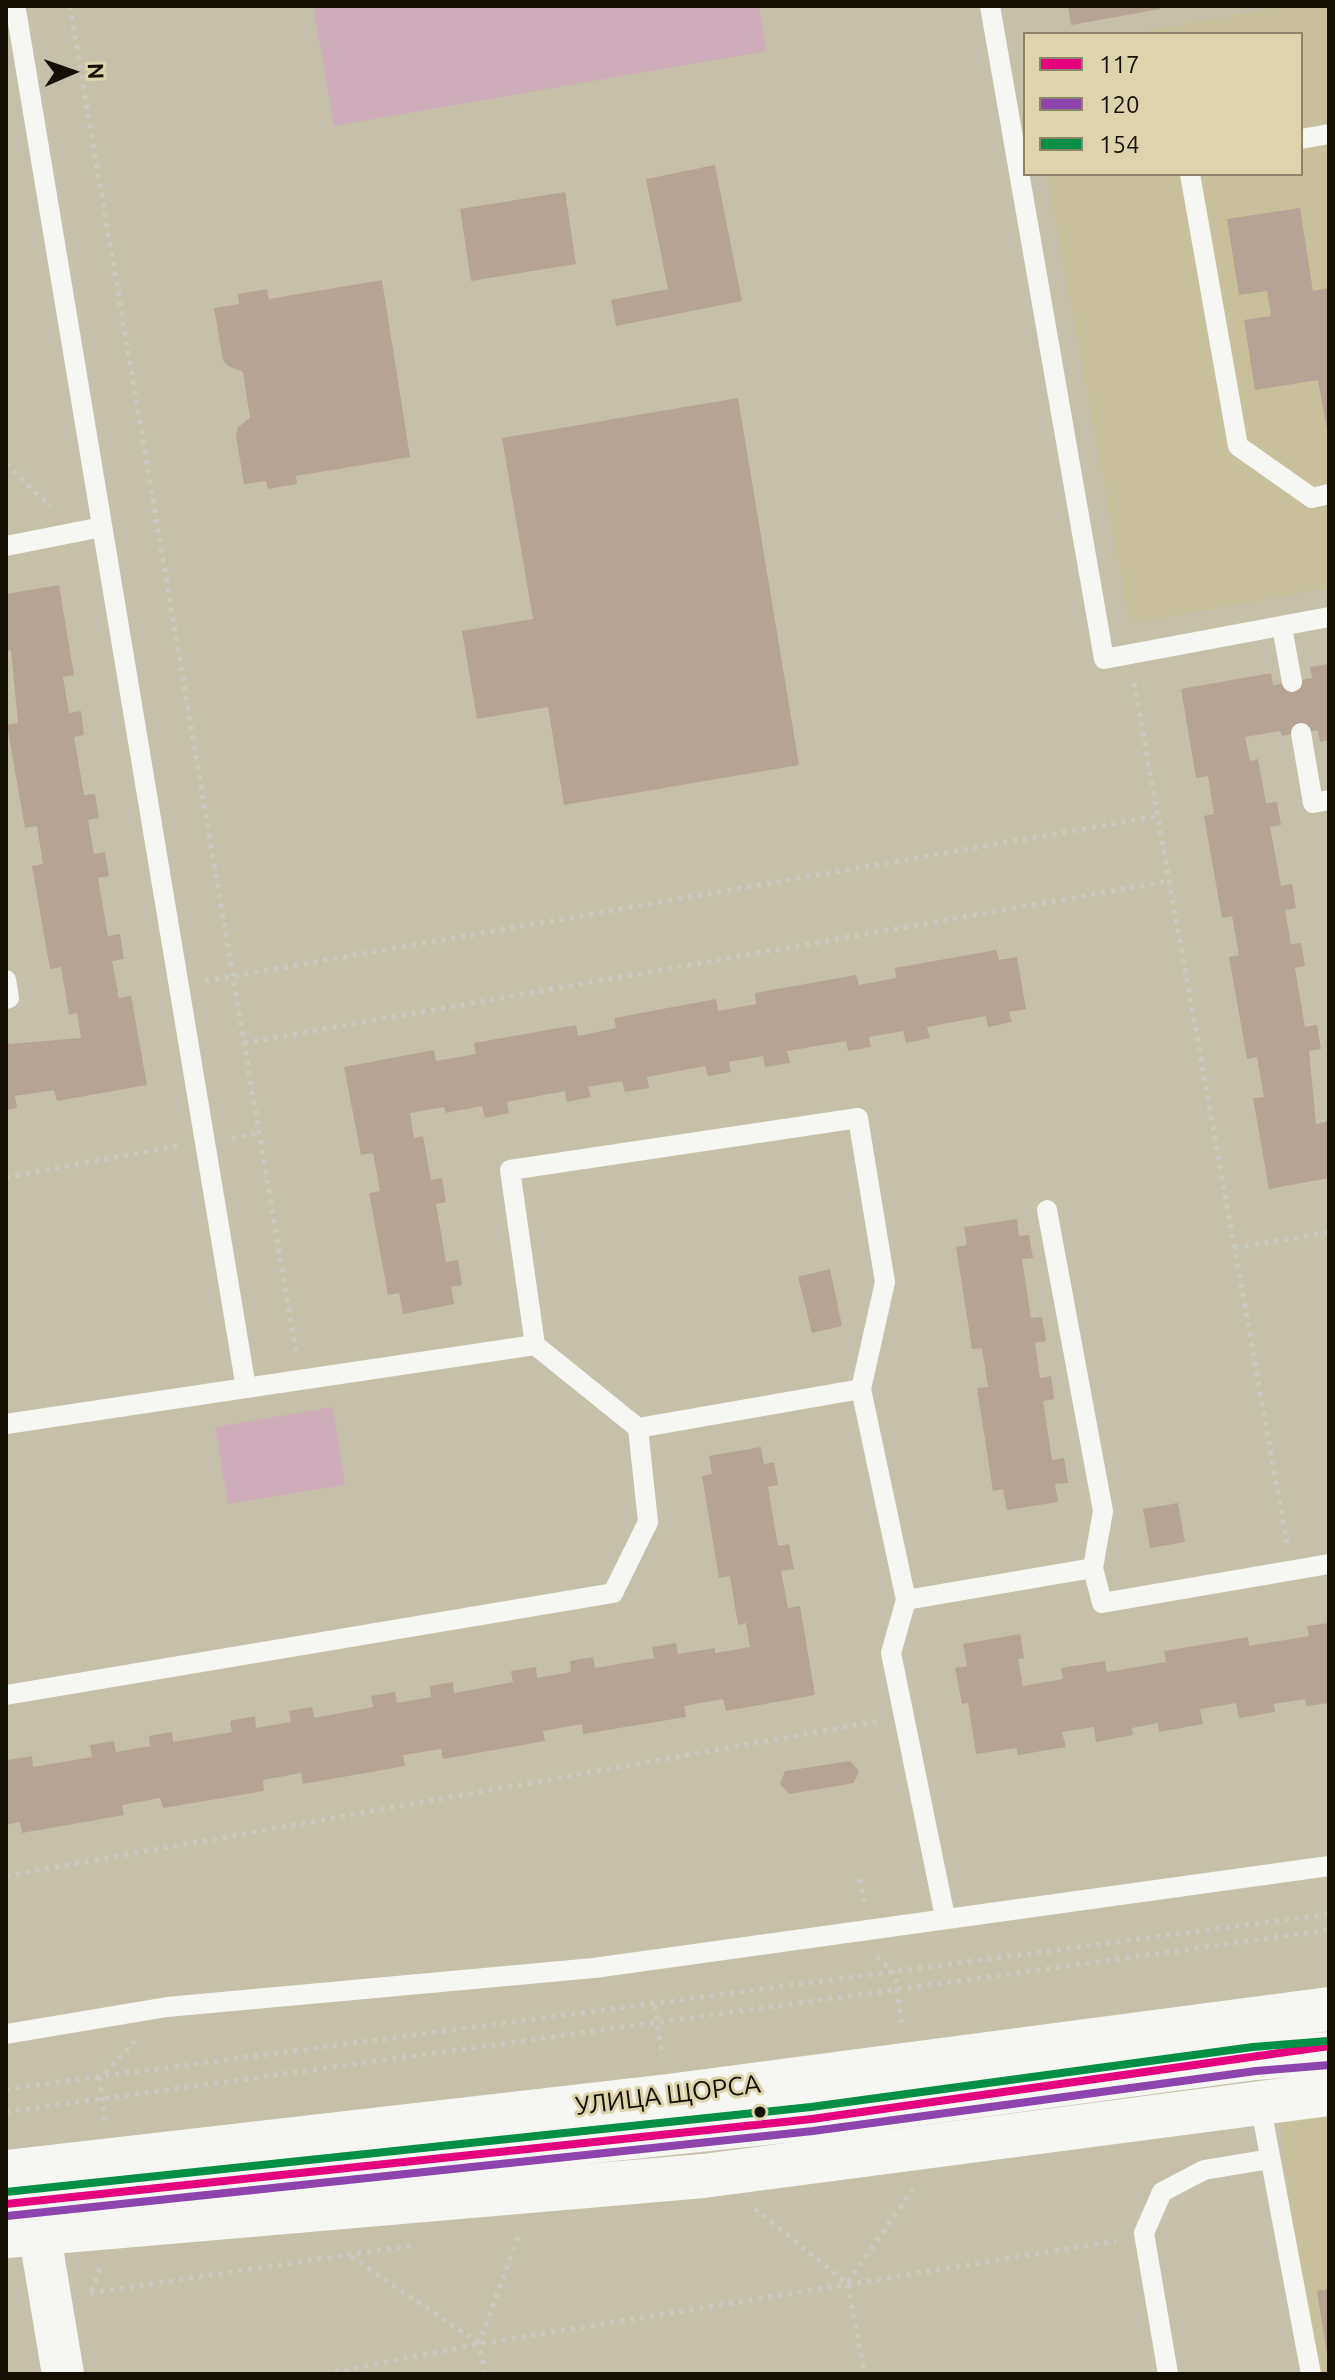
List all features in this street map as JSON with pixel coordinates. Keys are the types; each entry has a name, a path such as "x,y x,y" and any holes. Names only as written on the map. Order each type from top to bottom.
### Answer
{"main road":[{"name":"УЛИЦА ЩОРСА","path":"16,2206 93,2150 658,2097 1329,2009"},
{"path":"16,2206 703,2176 1329,2094"}],"street":[{"path":"1255,2059 1329,2046"},
{"path":"1255,2059 1329,2053"},
{"name":"УЛИЦА ЩОРСА","path":"16,2206 812,2119 1255,2059"},
{"path":"16,2206 63,2374"}],"lane":[{"path":"990,6 1104,659 1329,617"},
{"path":"12,9 246,1388"},
{"path":"1303,139 1329,134"},
{"path":"1190,176 1238,446 1312,498 1329,494"},
{"path":"6,546 102,527"},
{"path":"1282,627 1292,682"},
{"path":"1301,733 1313,803 1329,800"},
{"path":"6,980 9,998 6,999"},
{"path":"6,1695 613,1593 648,1522 638,1428 535,1345 510,1170 858,1118 885,1282 861,1389 906,1600 891,1653 945,1917"},
{"path":"1047,1210 1103,1511 1093,1568 1102,1603 1329,1564"},
{"path":"6,1424 535,1345"},
{"path":"638,1428 861,1389"},
{"path":"906,1600 1093,1568"},
{"path":"6,2034 167,2007 594,1968 1329,1866"},
{"path":"1260,2103 1311,2374"},
{"path":"1168,2374 1144,2233 1162,2192 1204,2170 1270,2159"}],"path":[{"path":"70,6 300,1380"},
{"path":"1129,654 1292,1570"},
{"path":"233,977 1158,816"},
{"path":"244,1043 1169,881"},
{"path":"6,1177 259,1133"},
{"path":"1235,1248 1329,1232"},
{"path":"6,1876 904,1717"},
{"path":"6,2089 100,2079 1329,1914"},
{"path":"6,2112 1329,1930"},
{"path":"100,2079 167,2007"},
{"path":"93,2150 103,2099 100,2079"},
{"path":"847,2283 922,2176"},
{"path":"753,2208 847,2283 865,2374"},
{"path":"485,2374 479,2344 522,2227"},
{"path":"325,2374 479,2344 847,2283 1103,2245 1144,2233"},
{"path":"349,2256 479,2344"}],"shaded area":[{"path":"313,6 759,6 767,51 334,126"},
{"path":"1286,6 1329,6 1329,588 1130,624 1047,176 1303,176 1303,32 1140,32"},
{"path":"333,1407 345,1485 228,1504 215,1427"},
{"path":"1329,2115 1329,2374 1306,2374 1281,2121"}],"building":[{"path":"1068,6 1160,6 1160,9 1071,25"},
{"path":"715,165 742,301 616,326 611,300 668,289 646,179"},
{"path":"565,192 576,264 471,281 460,209"},
{"path":"1300,208 1313,291 1329,288 1329,441 1318,380 1255,390 1244,320 1271,316 1267,291 1239,295 1227,219"},
{"path":"382,280 410,457 296,476 297,484 268,489 266,481 244,484 236,436 238,427 250,418 243,372 228,366 223,360 214,308 239,304 238,294 267,289 269,299"},
{"path":"738,398 799,765 564,805 548,707 477,719 462,631 533,619 502,438"},
{"path":"59,585 74,675 63,677 69,713 81,711 84,735 74,737 84,795 95,794 99,818 88,820 94,854 105,852 109,876 98,878 108,936 120,934 124,959 112,961 119,998 131,996 147,1085 57,1101 54,1090 15,1096 17,1108 6,1110 6,1036 9,1044 81,1038 77,1013 69,1015 61,967 50,969 32,866 43,864 37,826 25,828 7,725 18,723 11,650 6,651 6,594"},
{"path":"1329,664 1329,740 1320,742 1318,730 1282,736 1280,731 1245,737 1250,761 1258,759 1266,803 1277,802 1281,825 1270,827 1281,886 1292,884 1296,908 1285,910 1291,944 1301,943 1305,966 1295,968 1305,1027 1317,1025 1321,1049 1309,1051 1316,1124 1329,1121 1329,1178 1269,1189 1253,1098 1264,1097 1257,1057 1247,1059 1229,957 1239,955 1232,916 1222,918 1204,816 1214,814 1208,776 1196,778 1181,689 1271,673 1273,685 1292,682 1312,678 1310,667"},
{"path":"996,950 999,960 1017,957 1026,1009 1009,1012 1012,1022 988,1027 986,1016 927,1027 930,1038 906,1043 903,1031 869,1037 871,1047 848,1051 846,1041 787,1051 790,1063 765,1067 763,1056 729,1062 731,1072 708,1076 705,1066 647,1077 649,1088 625,1092 622,1081 588,1087 591,1097 567,1102 565,1091 507,1102 509,1113 485,1118 482,1106 446,1113 444,1107 410,1113 414,1138 423,1136 431,1180 442,1178 446,1202 436,1204 446,1262 458,1260 462,1285 451,1287 454,1304 403,1314 399,1293 388,1295 369,1193 380,1191 373,1153 361,1155 344,1067 434,1050 436,1061 476,1054 474,1043 576,1025 578,1036 616,1028 614,1018 716,999 718,1011 756,1004 755,993 856,975 859,985 896,978 895,968"},
{"path":"1017,1219 1019,1236 1029,1235 1033,1258 1022,1259 1031,1318 1042,1317 1046,1341 1035,1343 1040,1378 1051,1376 1054,1399 1043,1401 1052,1460 1064,1458 1068,1483 1055,1484 1058,1502 1007,1510 1003,1489 993,1491 977,1388 988,1387 982,1348 972,1349 956,1247 967,1245 964,1227"},
{"path":"830,1269 842,1326 812,1333 798,1277"},
{"path":"761,1447 764,1464 774,1462 778,1485 768,1487 778,1546 789,1544 794,1569 781,1571 788,1608 800,1606 815,1695 726,1711 723,1699 684,1706 686,1717 583,1734 582,1724 543,1731 545,1741 443,1759 441,1749 403,1755 405,1766 303,1784 301,1773 263,1780 264,1791 163,1808 160,1798 122,1805 124,1815 22,1833 20,1822 6,1825 8,1760 32,1756 33,1767 92,1757 90,1745 114,1741 116,1752 150,1746 149,1736 172,1732 173,1742 232,1732 230,1721 255,1716 256,1728 291,1722 289,1711 312,1707 314,1718 373,1707 371,1696 395,1692 397,1703 431,1697 430,1686 453,1682 454,1693 513,1682 511,1671 536,1667 537,1678 571,1672 570,1661 593,1657 595,1668 654,1658 652,1647 676,1643 678,1654 715,1648 715,1653 750,1647 746,1623 738,1625 730,1576 719,1578 702,1476 712,1474 709,1456"},
{"path":"1178,1503 1185,1542 1150,1548 1143,1509"},
{"path":"1329,1623 1329,1703 1306,1706 1305,1699 1274,1704 1275,1712 1239,1718 1236,1703 1200,1709 1203,1724 1159,1732 1158,1723 1132,1728 1133,1735 1096,1742 1094,1727 1062,1732 1066,1747 1018,1755 1016,1748 976,1754 968,1703 962,1704 955,1668 967,1666 963,1644 1020,1634 1024,1658 1018,1659 1023,1686 1063,1679 1061,1668 1105,1661 1107,1672 1166,1662 1164,1651 1248,1637 1249,1646 1309,1636 1307,1626"},
{"path":"850,1761 859,1771 854,1783 789,1794 780,1784 785,1771"},
{"path":"1329,2289 1329,2354 1327,2354 1317,2291"}],"transit line":[{"name":"154","path":"6,2192 811,2107 1253,2047 1328,2041"},
{"name":"117","path":"6,2204 812,2119 1329,2046"},
{"name":"120","path":"7,2216 813,2131 1256,2071 1329,2065"}]}
